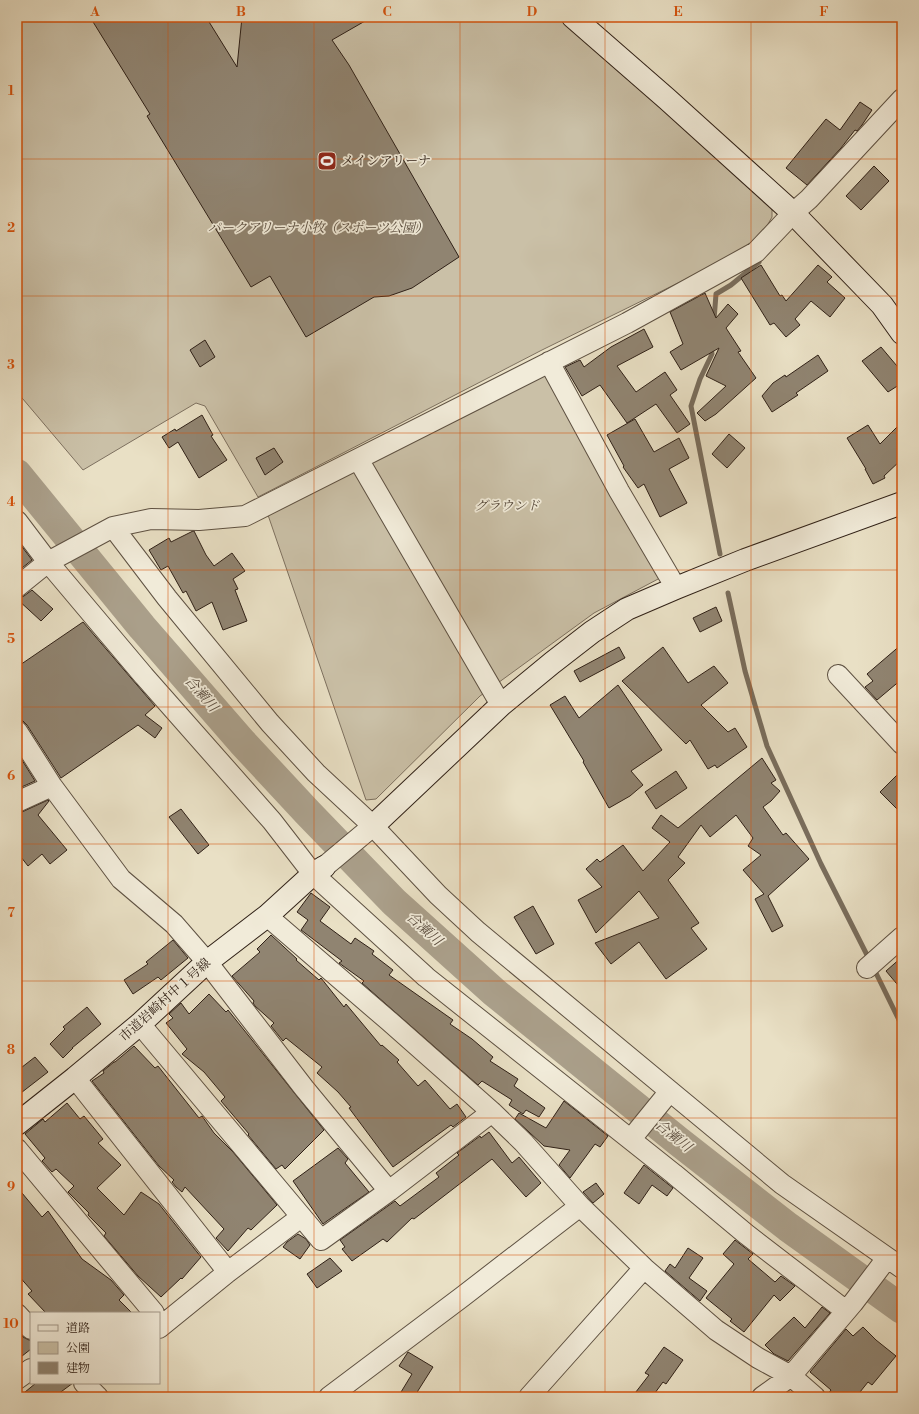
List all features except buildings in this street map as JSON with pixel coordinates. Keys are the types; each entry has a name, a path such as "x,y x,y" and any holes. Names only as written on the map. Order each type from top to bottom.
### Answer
{"street":[{"path":"572,17 673,104 793,213 882,305 902,333"},
{"path":"17,587 48,562 110,529 151,518 199,520 245,516 627,323 756,252 793,213 809,199 902,99"},
{"path":"549,362 619,491 676,588"},
{"path":"358,459 502,705"},
{"path":"318,871 373,826 502,705 592,632 627,609 745,560 902,503"},
{"path":"18,524 149,682 272,821 318,871 426,976 631,1139 746,1234 850,1307"},
{"path":"110,529 270,723 316,773 373,826 438,895 478,932 782,1184 890,1264 850,1307 791,1376 762,1397"},
{"path":"838,675 902,744"},
{"path":"17,730 52,786 121,879 174,924 207,962 304,1088 389,1191"},
{"path":"17,802 52,786"},
{"name":"市道岩崎村中１号線","path":"17,1124 140,1024 207,962 267,916 318,871"},
{"path":"267,916 492,1112 523,1142 580,1206 644,1268 716,1330 758,1358 791,1376 815,1397"},
{"path":"867,968 902,938"},
{"path":"140,1024 321,1240 389,1191 492,1112"},
{"path":"75,1078 228,1272"},
{"path":"631,1139 670,1091"},
{"path":"17,1149 152,1312"},
{"path":"328,1397 462,1298 580,1206"},
{"path":"160,1320 228,1272 301,1217"},
{"path":"529,1397 644,1268"},
{"path":"17,1314 30,1328"},
{"path":"17,1379 30,1370"}],"green space":[{"name":"パークアリーナ小牧（スポーツ公園）","path":"17,17 557,17 667,112 772,208 772,217 764,231 737,254 542,350 258,497 205,406 196,403 83,470 17,392"},
{"name":"グラウンド","path":"546,371 660,578 594,613 480,696 376,799 366,800 268,515"}],"waterway":[{"path":"714,320 716,294 731,285 759,262"},
{"path":"711,346 712,354 700,379 691,406 720,554"},
{"name":"合瀬川","path":"17,474 142,627 242,742 394,902 494,992 678,1141 788,1227 902,1309"},
{"path":"728,593 745,671 767,746 821,864 868,957"},
{"path":"873,967 902,1026"}],"place":[{"name":"メインアリーナ","path":"327,161"}]}
